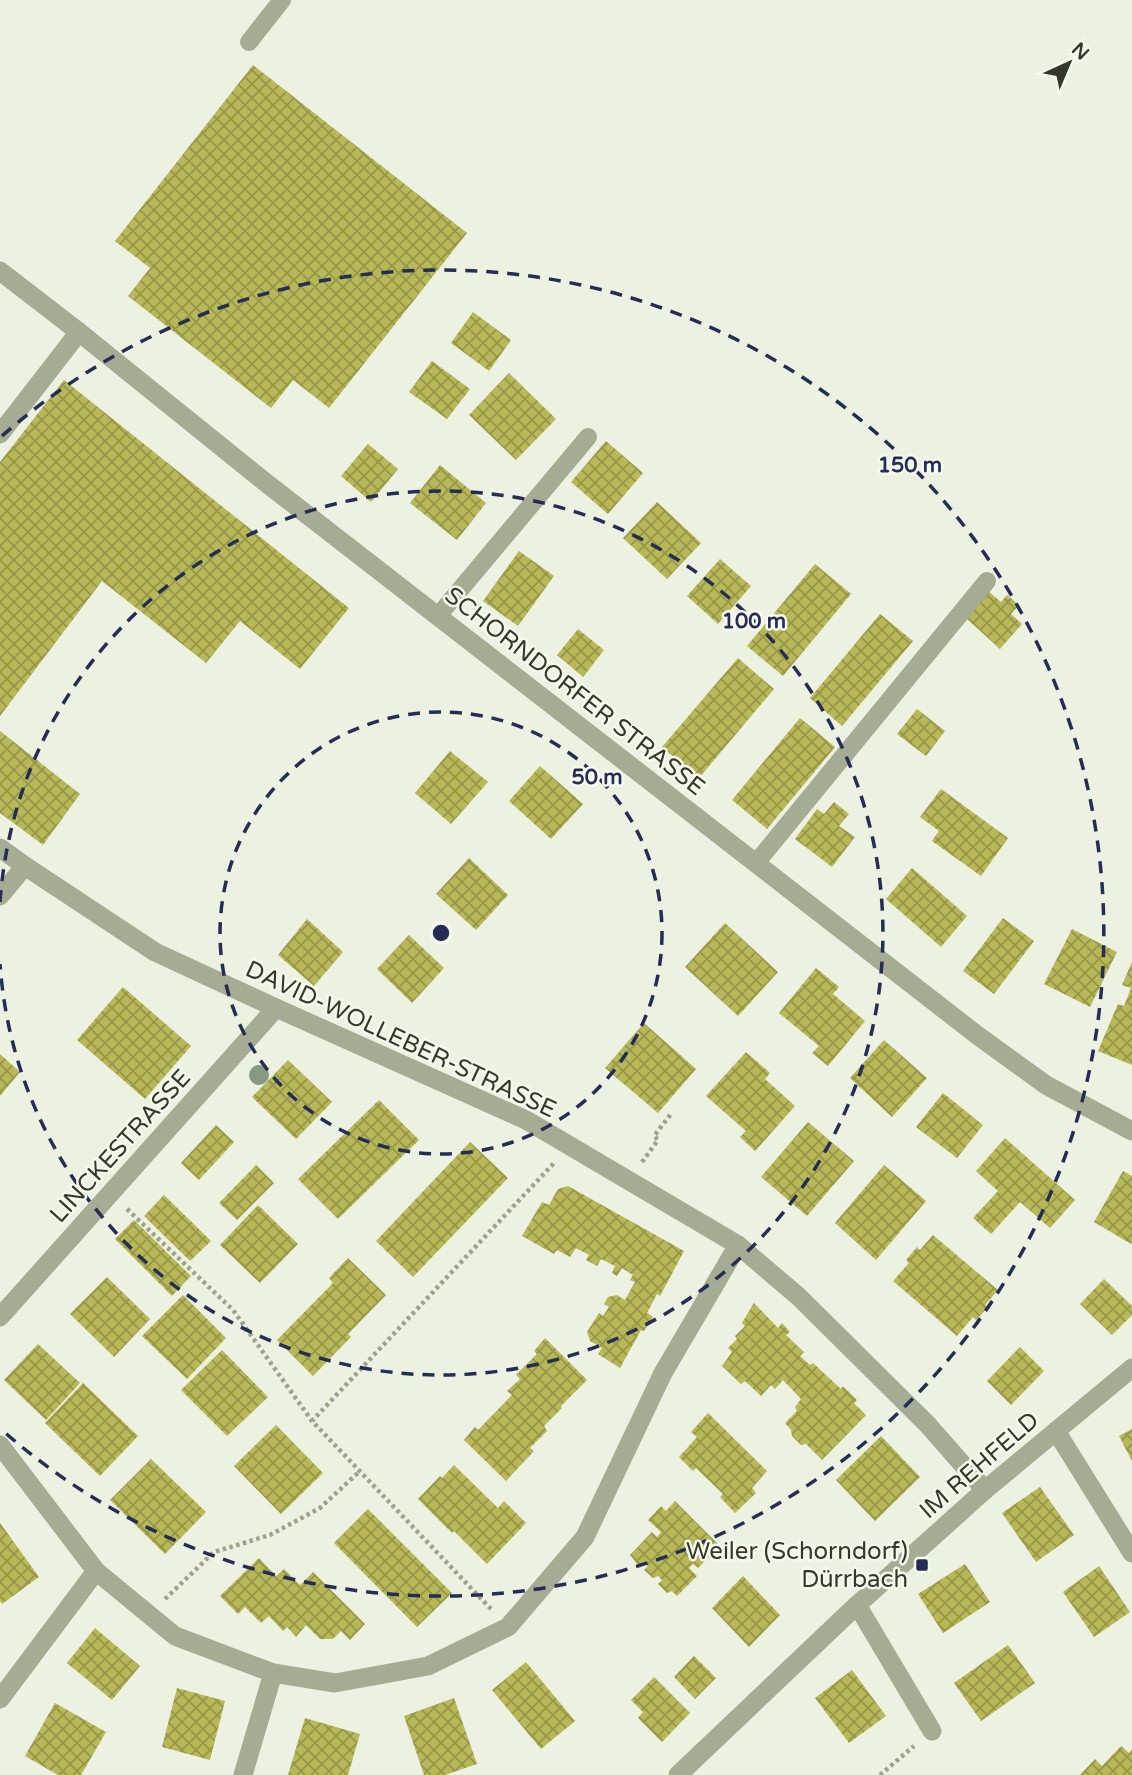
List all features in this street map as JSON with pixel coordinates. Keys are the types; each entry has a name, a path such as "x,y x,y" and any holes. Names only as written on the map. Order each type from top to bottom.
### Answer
{"street":[{"name":"SCHORNDORFER STRASSE","path":"0,271 265,482 977,1035 1045,1085 1132,1131"},
{"path":"0,434 79,332"},
{"name":"DAVID-WOLLEBER-STRASSE","path":"0,848 155,952 526,1120 738,1245 799,1297 928,1425 985,1490"},
{"path":"0,896 25,866"},
{"name":"LINCKESTRASSE","path":"0,1317 276,1008"},
{"path":"0,1445 96,1571 176,1636 273,1673 335,1683 428,1666 508,1626 585,1536 663,1373 738,1245"},
{"name":"IM REHFELD","path":"678,1775 857,1605 985,1490 1132,1368"},
{"path":"1056,1431 1132,1553"},
{"path":"0,1699 96,1571"},
{"path":"857,1605 932,1731"},
{"path":"243,1775 273,1673"}],"lane":[{"path":"249,42 282,0"},
{"path":"438,615 588,437"},
{"path":"756,863 987,581"}],"path":[{"path":"658,1140 654,1136 671,1114"},
{"path":"312,1421 570,1146"},
{"path":"111,1194 233,1310 312,1421 508,1626"},
{"path":"149,1614 214,1552 270,1535 320,1508 360,1471"},
{"path":"880,1775 932,1731"}],"building":[{"path":"253,65 467,233 329,408 293,380 271,408 128,296 150,268 115,241"},
{"path":"473,312 511,340 489,371 451,343"},
{"path":"432,361 470,389 447,419 409,392"},
{"path":"509,373 556,419 516,460 469,415"},
{"path":"64,380 349,608 300,669 240,621 206,663 102,581 0,716 0,462"},
{"path":"606,441 643,473 608,514 571,482"},
{"path":"368,444 398,469 371,502 341,476"},
{"path":"440,465 486,503 457,540 410,503"},
{"path":"657,502 701,543 667,579 623,538"},
{"path":"519,551 554,576 518,626 483,601"},
{"path":"720,559 751,586 718,624 687,596"},
{"path":"815,564 851,594 783,676 747,646"},
{"path":"989,592 1001,602 1007,595 1019,605 1011,614 1022,624 1000,649 966,618"},
{"path":"880,614 913,641 842,726 810,698"},
{"path":"578,629 604,650 583,677 557,655"},
{"path":"738,658 774,689 699,778 662,747"},
{"path":"917,709 945,731 926,756 897,734"},
{"path":"800,718 835,747 767,829 732,800"},
{"path":"0,731 80,794 43,845 0,813"},
{"path":"450,751 488,782 451,824 415,793"},
{"path":"540,766 583,804 551,839 509,801"},
{"path":"941,789 1008,838 981,876 932,841 939,831 920,817"},
{"path":"834,802 849,814 839,826 855,837 832,867 795,839 817,809 824,814"},
{"path":"469,858 508,895 476,930 436,894"},
{"path":"912,868 967,916 941,947 886,899"},
{"path":"1003,918 1034,941 994,994 963,971"},
{"path":"307,919 343,952 314,986 278,955"},
{"path":"725,923 778,972 738,1016 685,967"},
{"path":"1072,929 1117,952 1090,1007 1044,984"},
{"path":"409,935 444,968 412,1003 377,969"},
{"path":"1132,962 1132,1065 1098,1051 1118,1004 1124,1006 1131,988 1122,985"},
{"path":"816,968 839,987 833,994 865,1021 828,1066 812,1053 819,1046 779,1013"},
{"path":"123,987 191,1046 145,1099 77,1040"},
{"path":"644,1023 696,1069 658,1113 605,1068"},
{"path":"884,1040 927,1078 892,1117 850,1078"},
{"path":"746,1052 770,1073 765,1079 795,1106 755,1151 740,1137 746,1131 706,1096"},
{"path":"0,1054 20,1072 0,1096"},
{"path":"288,1060 332,1102 296,1139 252,1097"},
{"path":"943,1093 983,1125 957,1158 916,1127"},
{"path":"379,1100 419,1140 338,1219 298,1179"},
{"path":"808,1122 854,1161 807,1216 761,1177"},
{"path":"216,1125 234,1142 199,1180 181,1163"},
{"path":"1005,1138 1075,1200 1050,1228 1020,1202 991,1234 973,1218 998,1191 976,1171"},
{"path":"470,1142 508,1178 413,1277 376,1241"},
{"path":"256,1165 274,1183 237,1220 219,1203"},
{"path":"884,1165 926,1201 876,1260 835,1223"},
{"path":"1123,1171 1132,1176 1131,1244 1094,1222"},
{"path":"568,1186 684,1251 660,1296 657,1294 647,1313 653,1317 644,1331 641,1330 620,1368 598,1354 602,1348 590,1341 587,1332 599,1313 603,1316 609,1307 604,1304 608,1297 617,1295 625,1300 635,1282 630,1280 633,1275 622,1268 617,1276 612,1273 615,1266 601,1259 597,1266 586,1260 589,1255 576,1248 570,1257 557,1250 554,1254 522,1236 542,1202 549,1205 558,1189"},
{"path":"164,1195 211,1241 190,1261 144,1216"},
{"path":"258,1205 298,1244 260,1283 220,1245"},
{"path":"134,1220 191,1276 172,1296 115,1239"},
{"path":"933,1235 998,1290 985,1305 988,1307 976,1320 973,1317 957,1336 893,1281 909,1263 906,1260 917,1247 920,1250"},
{"path":"348,1258 386,1295 348,1334 351,1337 313,1376 277,1340 333,1283 329,1278"},
{"path":"107,1277 150,1319 114,1357 70,1314"},
{"path":"1104,1279 1132,1306 1132,1315 1112,1335 1080,1304"},
{"path":"183,1295 226,1338 187,1379 142,1336"},
{"path":"754,1303 778,1328 782,1323 790,1332 786,1335 804,1352 800,1356 810,1365 813,1363 841,1389 843,1386 857,1400 854,1403 866,1415 822,1460 806,1444 801,1445 792,1436 785,1423 797,1411 795,1407 801,1399 783,1380 775,1389 771,1385 761,1396 745,1381 741,1384 722,1366 732,1352 728,1348 745,1326 742,1323"},
{"path":"545,1338 587,1380 544,1426 547,1431 530,1448 534,1451 506,1481 464,1440 475,1427 478,1430 512,1395 507,1391 520,1379 516,1375 537,1354 534,1351"},
{"path":"38,1344 80,1383 46,1420 4,1380"},
{"path":"1020,1347 1044,1371 1011,1405 987,1381"},
{"path":"222,1350 268,1397 227,1436 181,1390"},
{"path":"83,1383 138,1436 100,1476 45,1423"},
{"path":"708,1413 767,1471 752,1488 756,1493 735,1513 720,1497 723,1494 696,1468 693,1471 679,1457 697,1437 691,1432"},
{"path":"276,1425 323,1473 281,1514 234,1466"},
{"path":"1132,1429 1132,1461 1119,1436"},
{"path":"881,1436 920,1477 875,1521 836,1480"},
{"path":"151,1459 206,1512 165,1554 110,1500"},
{"path":"454,1465 498,1508 504,1501 526,1523 487,1564 418,1499"},
{"path":"1040,1487 1074,1535 1036,1562 1002,1513"},
{"path":"675,1501 720,1546 698,1568 693,1564 689,1568 697,1576 677,1596 672,1591 667,1593 658,1584 662,1580 658,1576 653,1578 644,1570 648,1566 644,1563 638,1565 630,1555 652,1532 657,1537 661,1532 648,1520 661,1506 666,1511"},
{"path":"368,1509 452,1593 417,1627 334,1543"},
{"path":"0,1523 39,1577 2,1604 0,1601"},
{"path":"259,1558 276,1576 284,1569 300,1585 313,1572 365,1624 350,1640 341,1631 333,1639 320,1639 306,1625 296,1637 287,1627 283,1631 269,1616 261,1623 245,1607 238,1614 220,1596"},
{"path":"965,1564 990,1602 943,1633 918,1594"},
{"path":"1099,1566 1130,1612 1094,1637 1063,1592"},
{"path":"743,1576 780,1615 749,1647 712,1608"},
{"path":"95,1628 140,1666 112,1700 67,1663"},
{"path":"1008,1645 1035,1683 981,1721 954,1683"},
{"path":"694,1656 716,1678 695,1699 674,1677"},
{"path":"526,1662 575,1721 541,1749 492,1690"},
{"path":"852,1670 886,1716 849,1743 815,1698"},
{"path":"654,1677 690,1713 662,1742 638,1718 643,1712 631,1700"},
{"path":"177,1688 225,1701 210,1760 162,1747"},
{"path":"454,1698 477,1764 445,1775 424,1775 404,1716"},
{"path":"55,1703 106,1732 81,1775 58,1775 25,1756"},
{"path":"305,1718 360,1734 348,1775 288,1775"},
{"path":"1121,1746 1129,1753 1132,1749 1132,1775 1080,1775 1095,1759 1102,1766"}],"place":[{"name":"Weiler (Schorndorf) Dürrbach","path":"922,1565"}]}
